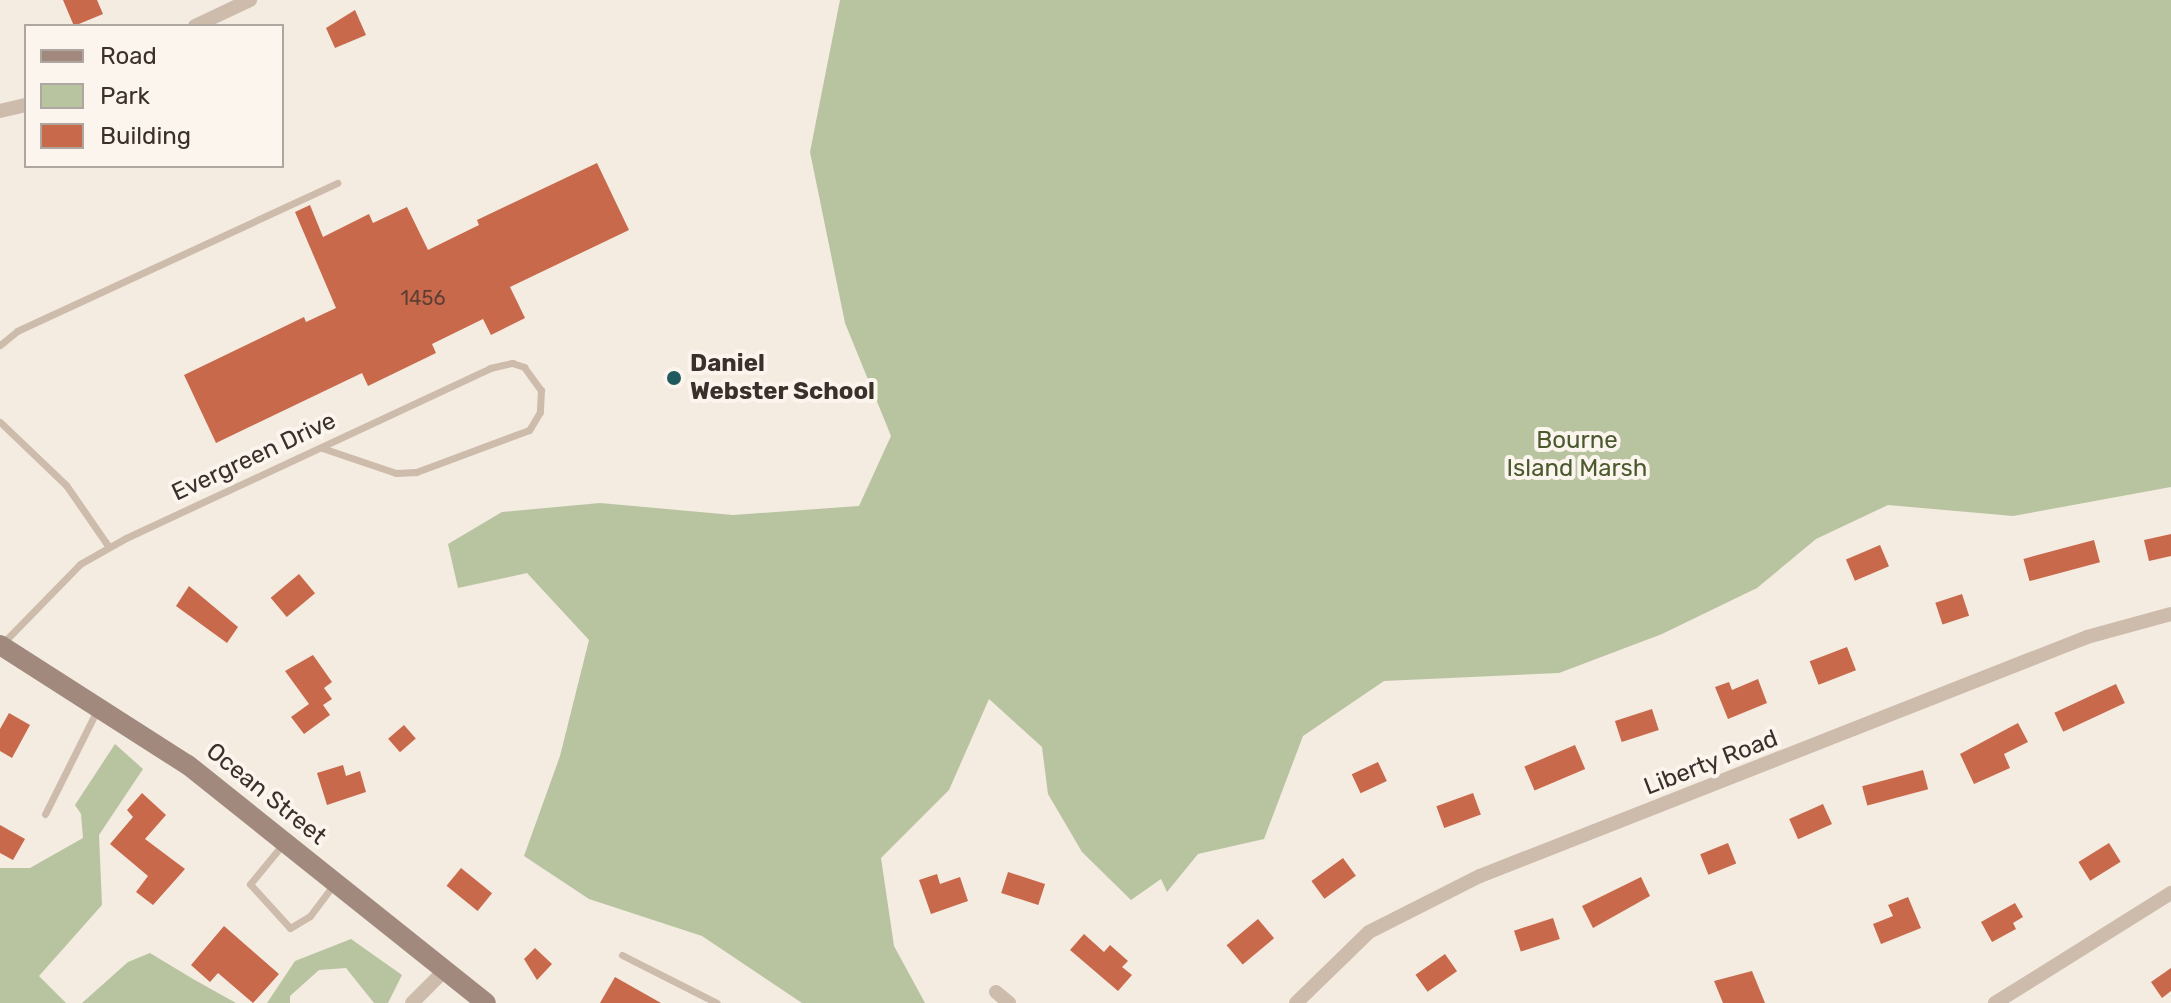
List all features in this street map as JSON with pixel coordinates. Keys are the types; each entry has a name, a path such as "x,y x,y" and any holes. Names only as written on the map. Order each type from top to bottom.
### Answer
{"main road":[{"name":"Ocean Street","path":"0,645 100,704 188,765 443,972 486,1003"}],"street":[{"path":"199,24 250,0"},
{"path":"0,111 24,105"},
{"name":"Liberty Road","path":"1296,1003 1340,955 1377,926 1480,876 2087,637 2171,614"},
{"path":"1995,1003 2171,893"},
{"path":"412,1003 443,972"},
{"path":"996,992 1009,1003"}],"lane":[{"path":"0,345 17,331 338,183"},
{"name":"Evergreen Drive","path":"0,645 80,564 109,547 490,368 512,363 524,367 541,390 540,412 529,430 416,472 396,473 322,448"},
{"path":"0,422 66,485 109,547"},
{"path":"45,814 100,704"},
{"path":"285,842 250,884 290,928 310,916 335,883"},
{"path":"622,955 705,1000 717,1003"}],"green space":[{"name":"Bourne Island Marsh","path":"840,0 2171,0 2171,487 2013,516 1888,505 1816,539 1757,588 1662,634 1559,673 1384,681 1303,736 1264,839 1198,854 1167,892 1161,879 1131,900 1082,852 1048,794 1042,747 989,699 949,790 881,858 894,946 925,1003 802,1003 702,936 589,899 524,856 560,756 589,640 527,573 458,588 448,544 502,512 600,503 733,515 859,506 891,436 845,323 810,152"},
{"path":"115,744 143,769 99,835 102,905 39,976 66,1003 0,1003 0,868 30,868 83,838 81,814 75,805"},
{"path":"351,939 402,975 388,1003 374,1003 346,968 319,970 290,996 290,1003 267,1003 295,961"},
{"path":"150,953 236,1003 82,1003 128,962"}],"building":[{"path":"63,0 97,0 103,14 73,24"},
{"path":"355,10 366,35 335,48 326,28"},
{"path":"597,163 629,230 510,287 525,318 491,335 483,319 432,344 436,353 368,386 362,373 216,443 184,375 304,317 306,322 336,308 295,212 310,205 323,237 369,214 373,223 407,207 428,250 479,225 477,220"},
{"path":"2171,534 2171,556 2149,561 2144,540"},
{"path":"2094,540 2100,562 2029,581 2023,559"},
{"path":"1880,545 1889,566 1855,581 1846,559"},
{"path":"299,574 315,593 287,617 271,598"},
{"path":"189,586 238,627 227,643 176,606"},
{"path":"1962,594 1969,616 1942,625 1935,603"},
{"path":"1847,647 1856,670 1819,685 1810,661"},
{"path":"313,655 332,682 324,688 332,699 323,705 330,715 304,734 291,717 309,704 285,671"},
{"path":"1758,679 1767,703 1728,719 1715,687 1729,682 1732,690"},
{"path":"2116,684 2125,703 2063,732 2054,713"},
{"path":"1652,709 1659,730 1622,742 1615,721"},
{"path":"9,713 30,725 12,758 0,751 0,729"},
{"path":"2018,723 2028,742 2004,754 2010,768 1974,784 1960,754"},
{"path":"404,725 416,739 400,752 388,739"},
{"path":"1575,745 1585,769 1535,790 1524,766"},
{"path":"1378,762 1387,781 1361,793 1352,774"},
{"path":"343,765 346,776 360,771 366,792 327,805 317,773"},
{"path":"1923,770 1928,789 1867,806 1862,786"},
{"path":"142,793 166,815 145,839 185,869 153,905 136,892 148,876 110,844 133,817 127,810"},
{"path":"1473,793 1481,815 1444,828 1436,806"},
{"path":"1823,804 1832,824 1798,839 1789,819"},
{"path":"0,825 25,839 13,860 0,853"},
{"path":"1728,843 1736,863 1708,875 1700,854"},
{"path":"2109,843 2121,862 2090,881 2078,862"},
{"path":"1343,858 1356,876 1324,899 1311,881"},
{"path":"461,868 492,893 478,911 447,886"},
{"path":"1008,872 1045,884 1038,905 1001,893"},
{"path":"937,874 940,884 960,877 968,901 931,914 919,880"},
{"path":"1641,877 1650,896 1593,928 1582,906"},
{"path":"1908,897 1921,928 1881,944 1873,924 1893,916 1888,905"},
{"path":"2015,903 2023,917 2013,923 2016,929 1992,942 1981,922"},
{"path":"1553,918 1560,939 1521,952 1514,931"},
{"path":"1258,919 1274,938 1243,965 1227,945"},
{"path":"224,926 279,974 253,1003 218,973 210,982 191,965"},
{"path":"1084,934 1104,952 1110,945 1128,961 1122,967 1132,975 1118,991 1070,950"},
{"path":"535,948 552,964 537,980 524,959"},
{"path":"1445,954 1457,971 1428,992 1416,975"},
{"path":"2171,968 2171,991 2162,998 2151,982"},
{"path":"1752,971 1765,1003 1723,1003 1714,981"},
{"path":"615,977 661,1003 600,1003"}],"place":[{"name":"Daniel Webster School","path":"674,378"}]}
